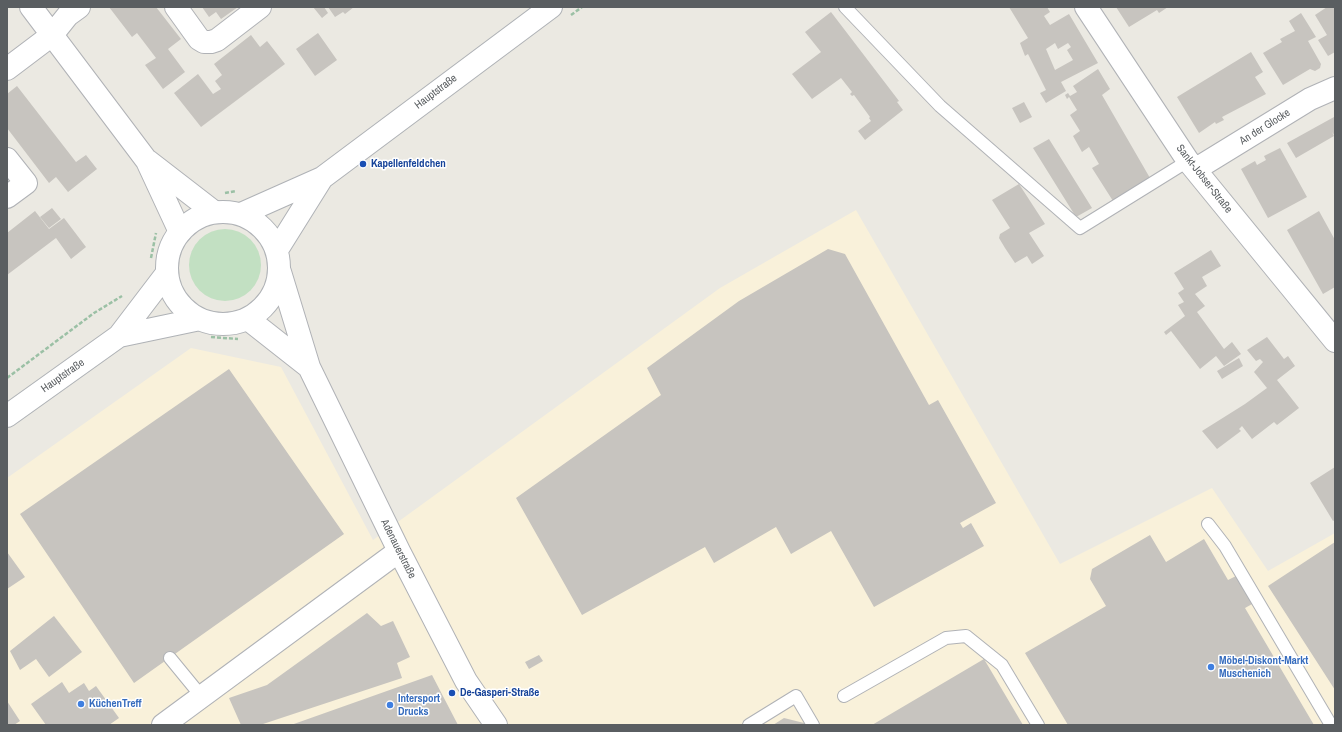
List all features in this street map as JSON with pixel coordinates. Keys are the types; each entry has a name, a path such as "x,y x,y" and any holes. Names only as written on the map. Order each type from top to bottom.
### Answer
{"street":[{"path":"31,7 147,161 180,232"},
{"path":"7,69 52,35 68,15 79,7"},
{"path":"176,7 199,39 211,42 217,40 260,7"},
{"name":"Sankt-Jobser-Straße","path":"1086,7 1192,165 1335,341"},
{"name":"Hauptstraße","path":"241,214 322,178 560,12"},
{"name":"An der Glocke","path":"1192,165 1310,99 1335,88"},
{"path":"7,158 26,183 7,197"},
{"path":"147,161 214,212"},
{"name":"Hauptstraße","path":"277,250 322,178"},
{"path":"214,212 241,214 253,220 263,228 277,250 280,272 275,291 264,307 248,319 229,324 209,322 203,328 177,300 172,292 167,273 168,258 172,244 180,232 195,219 214,212"},
{"name":"Adenauerstraße","path":"280,272 309,367 399,551 466,681 496,725"},
{"name":"Hauptstraße","path":"7,416 120,336 167,273"},
{"name":"Adenauerstraße","path":"248,319 309,367"},
{"name":"Hauptstraße","path":"120,336 203,328"},
{"path":"163,725 399,551"}],"lane":[{"path":"845,7 940,106 1080,228 1192,165"},
{"path":"1208,524 1225,546 1331,725"},
{"path":"844,696 946,638 966,636 1002,665 1038,725"},
{"path":"170,658 202,697"},
{"path":"749,725 796,696 813,725"}],"path":[{"path":"560,12 582,7"},
{"path":"7,378 94,313 128,292"},
{"path":"203,328 230,339 272,337"}],"shaded area":[{"path":"856,210 1060,564 1212,488 1268,571 1335,533 1335,725 7,725 7,478 191,348 281,367 373,540 720,288"}],"green space":[{"path":"225,229 245,235 255,245 261,265 255,285 245,295 225,301 205,295 195,285 189,265 195,245 205,235"}],"building":[{"path":"109,7 156,7 181,39 168,49 185,72 163,89 145,65 156,58 137,33 132,37"},
{"path":"202,7 238,7 221,19 216,12 209,17"},
{"path":"313,7 324,7 328,13 322,18"},
{"path":"328,7 354,7 345,14 343,12 335,17"},
{"path":"1009,7 1047,7 1050,12 1044,16 1050,25 1069,14 1098,63 1061,82 1066,91 1046,103 1040,93 1046,90 1028,54 1025,56 1020,43 1028,38","holes":["1055,43 1058,49 1068,43 1071,47 1067,50 1073,60 1055,70 1046,49"]},
{"path":"1116,7 1168,7 1159,13 1157,10 1129,27"},
{"path":"1327,7 1335,7 1335,52 1328,56 1318,40 1327,35 1315,15"},
{"path":"831,12 899,101 897,102 903,110 865,140 858,131 871,121 869,118 870,117 854,95 852,96 850,94 852,92 841,78 812,99 792,74 821,52 805,32"},
{"path":"1301,13 1316,37 1308,41 1321,64 1320,68 1315,71 1310,69 1283,85 1263,53 1282,42 1280,39 1295,31 1289,21"},
{"path":"318,33 337,60 315,76 296,49"},
{"path":"251,35 260,47 267,41 285,64 201,127 174,93 198,74 213,94 221,89 215,81 222,75 214,64"},
{"path":"1251,52 1263,72 1255,77 1266,94 1222,117 1224,120 1216,124 1215,122 1199,133 1177,97"},
{"path":"1098,69 1110,89 1102,95 1150,178 1113,201 1092,168 1099,164 1089,147 1082,152 1073,136 1080,131 1070,115 1077,110 1069,97 1067,99 1065,95 1068,93 1070,96 1077,92 1073,86"},
{"path":"17,86 76,162 86,155 97,169 68,192 56,177 49,183 7,128 7,94"},
{"path":"1024,102 1032,117 1020,123 1012,108"},
{"path":"1334,117 1335,136 1332,132 1334,136 1296,158 1287,143"},
{"path":"1049,139 1092,208 1076,217 1033,148"},
{"path":"1280,148 1307,197 1268,218 1241,169 1255,161 1257,165 1266,160 1264,156"},
{"path":"1019,184 1045,224 1029,233 1044,256 1032,264 1027,256 1015,263 1005,248 999,238 1000,234 1010,228 992,200"},
{"path":"52,208 61,219 49,228 40,217"},
{"path":"35,211 49,229 64,218 86,247 71,259 56,238 7,275 7,233"},
{"path":"1319,211 1335,240 1335,287 1323,294 1287,230"},
{"path":"828,249 845,254 929,405 938,400 996,503 960,523 963,528 971,523 984,546 874,607 831,531 791,554 776,527 714,563 705,547 582,615 516,498 661,395 647,368 739,301"},
{"path":"1211,250 1221,266 1202,277 1207,286 1195,294 1205,306 1197,312 1224,349 1232,342 1241,354 1224,366 1216,356 1200,369 1171,331 1166,335 1164,332 1185,316 1178,305 1184,302 1178,293 1184,289 1174,273"},
{"path":"1267,337 1284,359 1288,356 1295,366 1277,380 1299,408 1277,425 1274,422 1252,439 1242,426 1239,429 1241,431 1217,449 1202,431 1245,404 1267,388 1254,372 1263,362 1260,359 1256,361 1247,350"},
{"path":"1239,358 1243,366 1222,379 1217,371"},
{"path":"229,369 344,534 134,683 20,514"},
{"path":"1335,467 1335,520 1333,521 1310,483"},
{"name":"Möbel-Diskont-Markt Muschenich","path":"1150,535 1166,562 1204,539 1228,580 1238,575 1254,603 1245,608 1314,725 1068,725 1025,653 1106,606 1090,579 1092,569"},
{"path":"1335,542 1335,690 1268,586"},
{"path":"7,552 25,577 7,589"},
{"path":"367,613 381,626 393,621 410,657 397,663 402,678 260,725 241,725 229,698 267,685"},
{"path":"54,616 82,652 49,677 36,659 20,670 10,651"},
{"path":"539,655 543,661 529,669 525,662"},
{"path":"984,659 1023,725 872,725"},
{"path":"432,675 458,725 291,725"},
{"name":"KüchenTreff","path":"62,682 69,693 84,683 89,691 96,686 119,718 109,725 46,725 31,704"},
{"path":"7,701 20,721 14,725 7,725"},
{"path":"784,718 804,723 805,725 773,725"}],"place":[{"name":"Kapellenfeldchen","path":"363,164"},
{"name":"Möbel-Diskont-Markt Muschenich","path":"1211,667"},
{"name":"De-Gasperi-Straße","path":"452,693"},
{"name":"KüchenTreff","path":"81,704"},
{"name":"Intersport Drucks","path":"390,705"}]}
